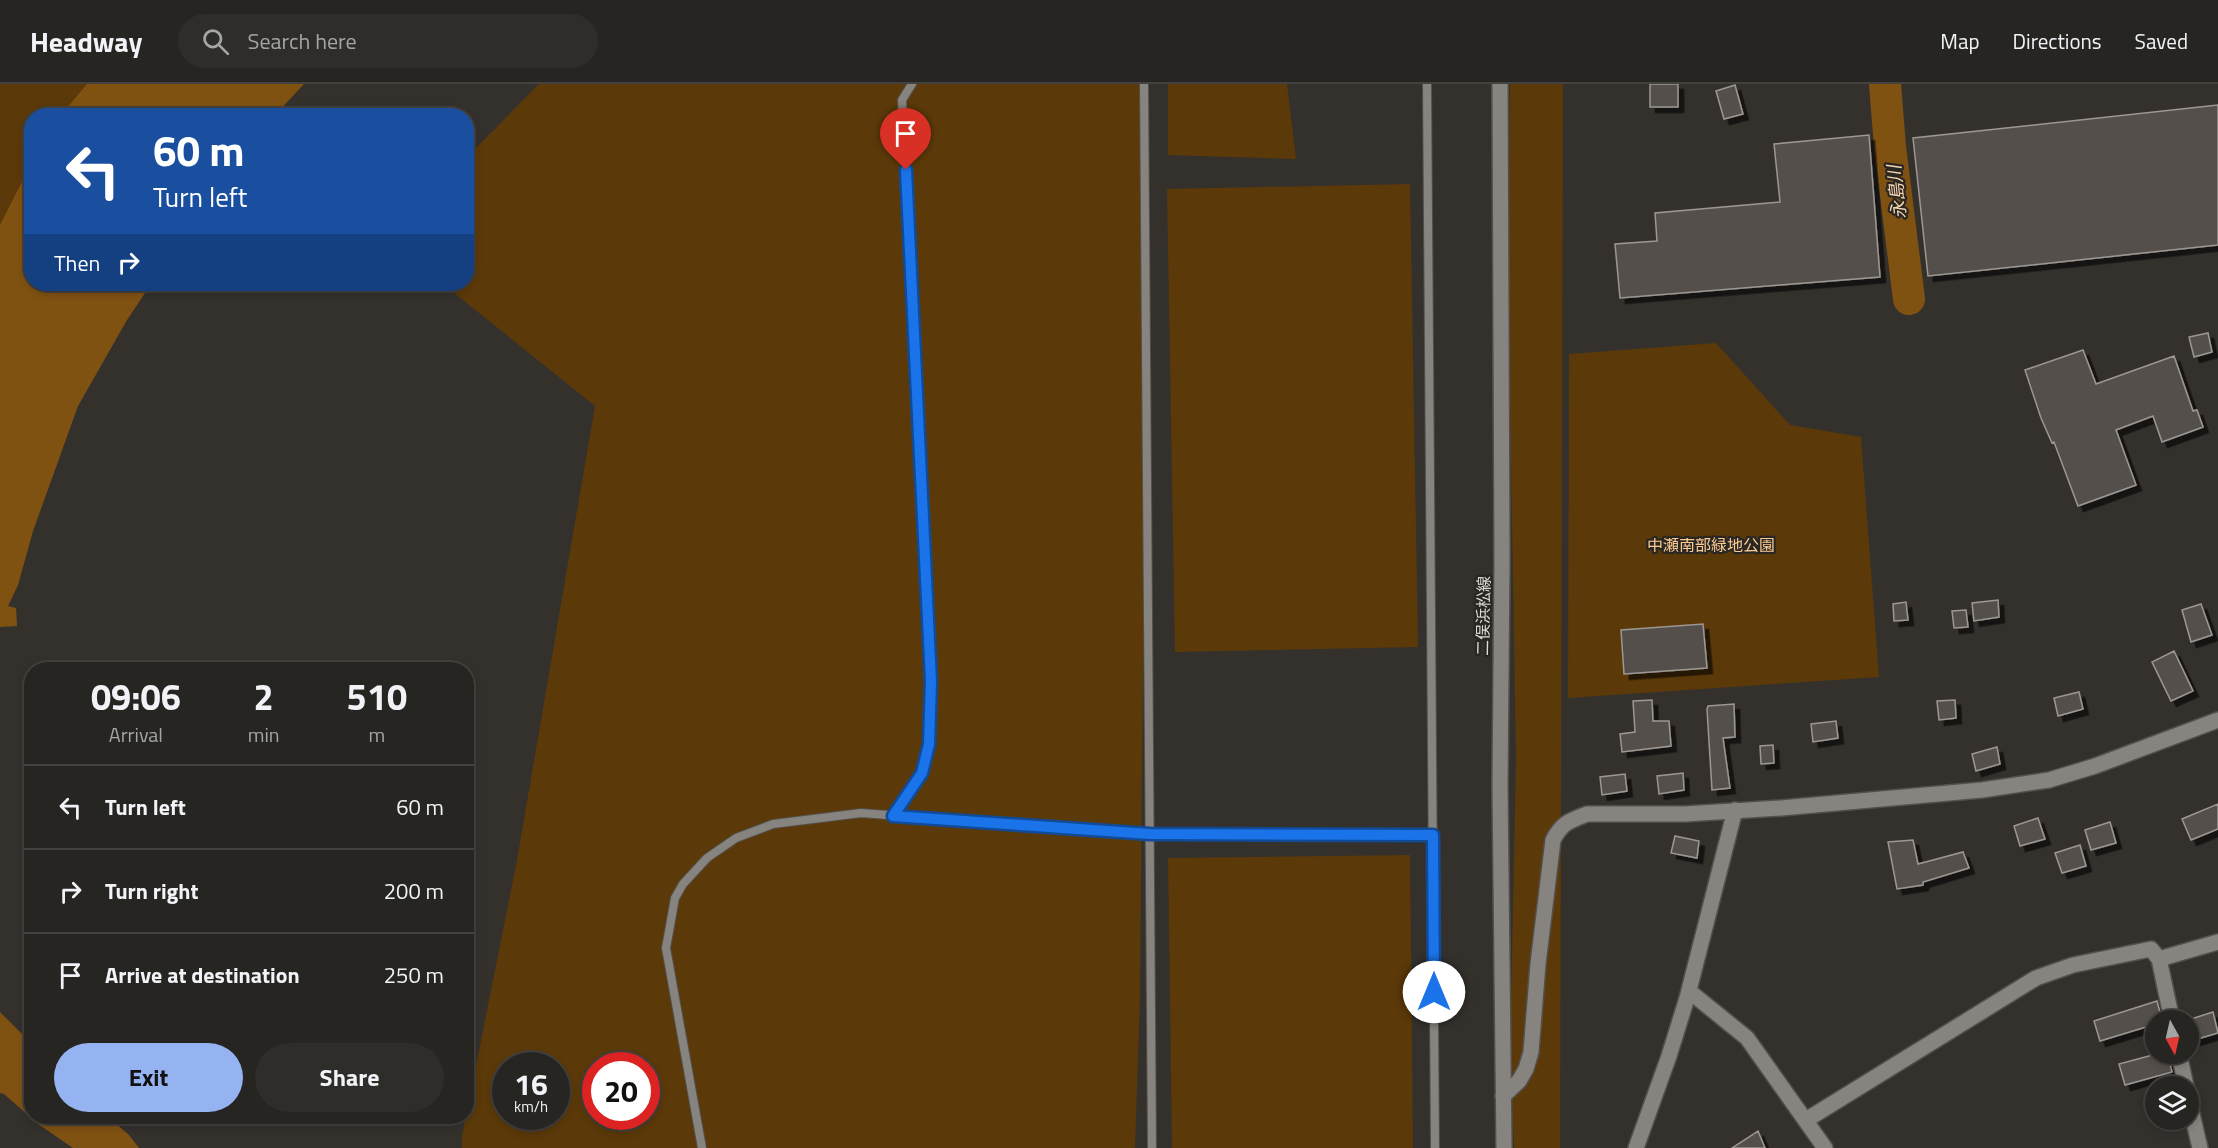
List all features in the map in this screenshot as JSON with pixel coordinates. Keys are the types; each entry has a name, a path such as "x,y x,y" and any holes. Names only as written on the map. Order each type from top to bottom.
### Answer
{"street":[{"name":"二俣浜松線","path":"1500,84 1502,562 1500,797 1504,1148"},
{"path":"1503,1096 1519,1081 1526,1069 1531,1052 1550,862 1553,840 1561,826 1587,814 1685,814 1982,789 2049,780 2095,766 2218,720"},
{"path":"1636,1148 1669,1056 1689,991 1735,810"},
{"path":"2159,958 2218,942"},
{"path":"1806,1120 2036,978 2073,965 2151,949 2159,958 2170,1010"},
{"path":"1689,991 1747,1038 1825,1148"},
{"path":"2196,1130 2200,1148"}],"lane":[{"path":"893,816 922,773 930,734 931,681 902,100 912,84"},
{"path":"1144,84 1152,1148"},
{"path":"1427,84 1435,1148"},
{"path":"702,1148 666,948 675,898 683,884 707,858 736,838 773,824 861,813 1150,834 1433,835"}],"green space":[{"path":"0,84 93,84 78,108 24,108 24,197 0,237"},
{"path":"539,84 1141,84 1146,317 1140,996 1135,1148 462,1148 464,1124 474,1124 474,1076 517,860 595,406 452,291 474,291 474,150"},
{"path":"1168,84 1287,84 1296,159 1168,155"},
{"path":"1510,84 1563,84 1560,1148 1514,1148 1510,1055 1516,759 1508,283"},
{"path":"1410,184 1418,647 1175,652 1167,189"},
{"name":"中瀬南部緑地公園","path":"1716,343 1790,425 1861,437 1879,677 1568,698 1569,354"},
{"path":"1410,855 1413,1148 1172,1148 1168,858"}],"shaded area":[{"path":"87,84 304,84 282,108 67,108"},
{"path":"24,178 24,291 146,291 127,320 78,406 33,531 18,585 8,606 16,608 17,626 0,627 0,225"},
{"path":"0,1012 24,1036 24,1112 0,1093"},
{"path":"38,1124 116,1124 139,1148 73,1148"}],"building":[{"path":"1650,84 1678,84 1678,107 1650,107"},
{"path":"1735,85 1743,114 1724,119 1716,91"},
{"path":"2218,105 2218,245 1928,276 1913,138"},
{"path":"1869,135 1880,277 1620,298 1615,244 1657,241 1655,213 1780,202 1774,144"},
{"path":"2208,333 2212,352 2194,357 2189,337"},
{"path":"2083,350 2096,384 2174,356 2193,411 2197,410 2203,427 2162,442 2153,416 2116,430 2136,485 2078,506 2054,442 2052,443 2041,418 2025,370"},
{"path":"1998,600 1999,617 1974,621 1972,603"},
{"path":"1906,602 1908,620 1894,621 1893,604"},
{"path":"2201,604 2212,635 2191,642 2182,610"},
{"path":"1966,610 1968,627 1954,628 1952,611"},
{"path":"1703,624 1707,668 1624,674 1621,630"},
{"path":"2174,651 2193,691 2171,701 2152,662"},
{"path":"2079,692 2083,709 2058,716 2054,698"},
{"path":"1652,700 1653,721 1669,721 1671,746 1622,752 1620,734 1635,732 1633,701"},
{"path":"1955,700 1956,718 1939,720 1937,701"},
{"path":"1734,704 1735,737 1723,738 1730,788 1712,790 1707,709 1708,706"},
{"path":"1836,721 1838,738 1813,742 1811,724"},
{"path":"1773,745 1774,763 1761,764 1760,746"},
{"path":"1997,747 2000,764 1976,771 1972,754"},
{"path":"1683,773 1684,790 1659,794 1657,776"},
{"path":"1625,774 1627,791 1602,795 1600,777"},
{"path":"2218,804 2218,829 2191,840 2182,819"},
{"path":"2038,818 2045,839 2020,846 2014,826"},
{"path":"2110,822 2116,843 2091,850 2085,830"},
{"path":"1675,836 1699,841 1697,858 1671,853"},
{"path":"1913,840 1918,864 1963,852 1969,868 1923,882 1923,885 1897,889 1888,842"},
{"path":"2080,845 2086,866 2062,873 2055,853"},
{"path":"2157,1001 2159,1010 2145,1010 2145,1027 2100,1041 2094,1021"},
{"path":"2213,1012 2218,1033 2199,1039 2199,1016"},
{"path":"2145,1057 2145,1064 2170,1064 2172,1072 2158,1076 2145,1076 2145,1079 2125,1085 2119,1064"},
{"path":"1758,1131 1765,1148 1732,1148"}],"waterway":[{"name":"永島川","path":"1885,84 1890,147 1909,299"}],"route":[{"path":"906,170 931,681 929,744 922,773 893,816 1150,834 1433,835 1434,992"}]}
